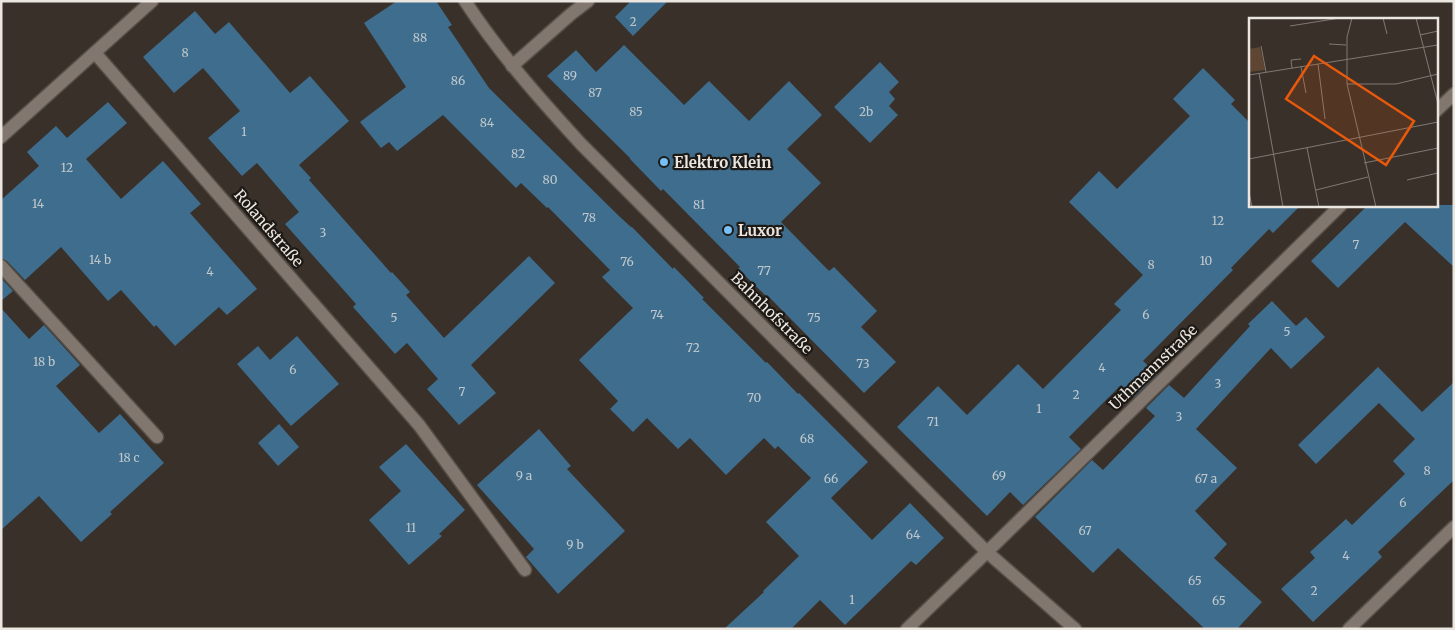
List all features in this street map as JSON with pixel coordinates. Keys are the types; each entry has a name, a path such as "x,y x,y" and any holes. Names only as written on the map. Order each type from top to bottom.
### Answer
{"street":[{"path":"1,137 152,1"},
{"name":"Bahnhofstraße","path":"465,1 484,30 512,66 580,144 987,552 1075,629"},
{"path":"512,66 588,1"},
{"name":"Rolandstraße","path":"95,53 419,425 526,570"},
{"path":"1438,109 1454,94"},
{"name":"Uthmannstraße","path":"907,629 1340,206"},
{"path":"1,266 157,438"},
{"path":"1349,629 1454,526"}],"building":[{"path":"397,1 436,1 452,25 448,27 489,88 673,269 674,267 704,298 702,299 868,462 831,498 872,540 910,503 944,538 916,565 911,561 845,625 820,600 791,629 724,629 799,556 766,522 811,478 778,446 775,449 764,438 726,475 690,438 678,449 647,418 633,432 610,409 618,401 579,360 633,308 602,277 610,270 548,207 521,183 516,188 443,115 397,151 389,142 381,148 360,122 406,87 364,23"},
{"path":"631,1 668,1 633,36 615,17"},
{"path":"195,11 215,34 229,22 290,93 310,76 349,121 299,165 311,178 309,180 410,292 406,295 444,338 529,256 555,283 471,365 496,393 459,425 427,389 438,379 407,343 395,354 353,307 356,304 285,224 299,212 257,163 242,176 208,138 240,111 203,68 174,93 143,57"},
{"path":"624,45 684,105 709,81 749,121 789,81 822,115 787,149 821,183 781,222 829,271 834,267 877,311 861,327 896,362 864,393 767,295 738,269 740,267 663,189 661,191 547,76 576,50 596,72"},
{"path":"880,62 899,82 889,92 895,99 889,106 898,115 870,143 834,107"},
{"path":"1203,68 1235,100 1231,104 1249,122 1249,206 1300,206 1273,233 1269,229 1231,268 1233,270 1143,361 1157,374 1134,397 1121,385 1069,437 1081,449 1023,505 1010,492 987,516 897,427 938,386 967,415 1018,364 1043,389 1121,310 1114,304 1143,275 1069,202 1099,171 1117,189 1190,116 1173,99"},
{"path":"108,102 127,123 86,159 121,199 163,161 201,204 190,213 257,289 227,315 219,307 175,346 156,325 154,327 121,290 108,301 61,247 25,280 7,261 1,258 1,200 39,166 27,152 56,126 67,138"},
{"path":"1454,205 1454,267 1405,222 1338,288 1311,261 1367,206"},
{"path":"1,278 13,291 1,301"},
{"path":"1272,301 1296,326 1306,317 1325,337 1291,369 1271,348 1196,429 1237,468 1195,511 1227,544 1214,558 1262,602 1237,629 1205,629 1118,548 1093,573 1035,517 1092,460 1103,470 1155,416 1146,408 1169,385 1184,398 1250,326 1248,324"},
{"path":"1,308 29,339 44,325 80,365 56,386 99,433 120,414 164,463 110,512 112,514 81,542 39,496 1,530"},
{"path":"297,336 339,384 291,426 237,364 258,346 270,360"},
{"path":"1378,367 1422,412 1454,382 1454,480 1378,552 1382,557 1313,622 1281,589 1315,558 1310,552 1346,519 1352,525 1405,474 1393,461 1415,439 1379,403 1316,464 1298,445"},
{"path":"279,424 299,447 278,466 258,443"},
{"path":"539,429 571,466 567,469 625,531 558,594 526,557 534,549 477,485"},
{"path":"406,444 465,510 439,534 442,536 409,565 369,520 401,491 379,467"}],"place":[{"name":"Elektro Klein","path":"664,162"},
{"name":"Luxor","path":"728,230"}]}
